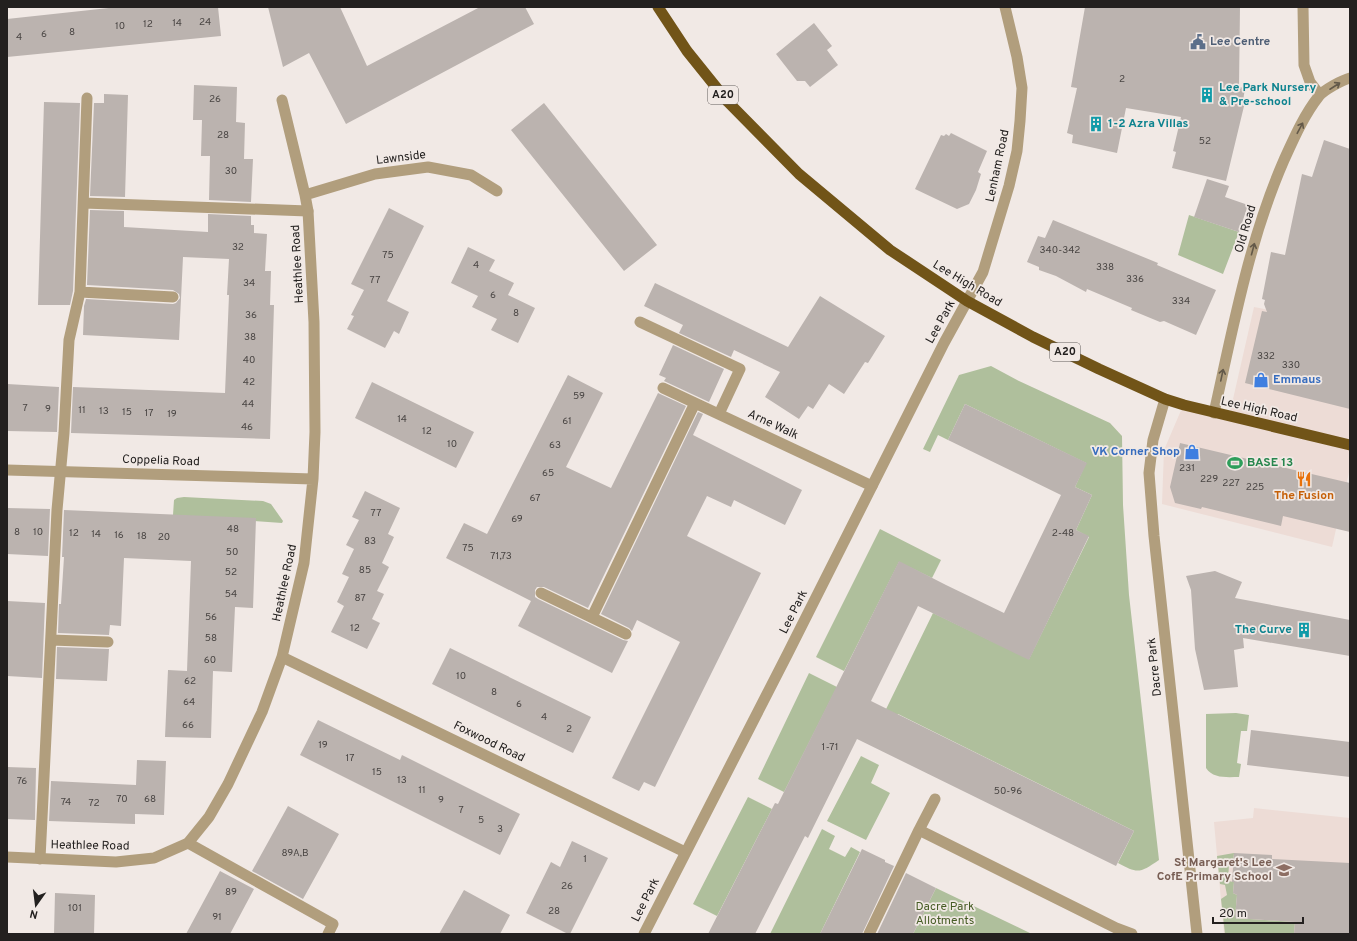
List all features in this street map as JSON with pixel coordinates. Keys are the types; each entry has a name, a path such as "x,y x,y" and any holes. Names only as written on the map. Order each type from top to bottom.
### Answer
{"highway":[{"name":"Lee High Road","path":"658,7 687,51 728,102 799,174 890,250 967,301 1046,343 1164,399 1214,413 1350,445"}],"street":[{"name":"Lenham Road","path":"967,301 983,272 1007,192 1017,151 1022,88 1004,7"},
{"path":"1303,7 1304,65 1310,82 1320,95"},
{"name":"Old Road","path":"1214,413 1242,292 1267,201 1306,115 1320,95 1344,79 1350,78"},
{"path":"40,858 57,510 64,433 68,340 80,292 87,98"},
{"name":"Heathlee Road","path":"7,857 116,862 154,858 188,843 209,817 228,784 262,712 282,657 304,564 313,479 315,432 314,322 308,211 282,100"},
{"name":"Lawnside","path":"305,195 375,174 428,167 471,175 497,191"},
{"path":"84,203 308,211"},
{"path":"80,292 173,297"},
{"name":"Lee Park","path":"644,934 788,653 944,343 967,301"},
{"path":"640,322 740,369 719,414"},
{"name":"Arne Walk","path":"663,388 872,486"},
{"name":"Dacre Park","path":"1164,399 1153,440 1149,473 1154,536 1197,934"},
{"path":"592,617 695,403"},
{"name":"Coppelia Road","path":"7,470 313,479"},
{"path":"541,593 626,634"},
{"path":"51,640 108,642"},
{"name":"Foxwood Road","path":"282,657 685,852"},
{"path":"869,934 934,799"},
{"path":"919,830 1116,928 1132,934"},
{"path":"188,843 333,924 328,934"}],"shaded area":[{"path":"1254,307 1350,325 1350,468 1332,547 1162,504 1164,450 1182,408 1228,421"},
{"name":"St Margaret's Lee CofE Primary School","path":"1254,808 1350,818 1350,934 1224,934 1214,822 1253,818"}],"green space":[{"path":"1189,215 1239,232 1223,274 1178,255"},
{"path":"991,366 1019,381 1110,423 1122,436 1123,505 1129,595 1159,860 1143,870 1130,869 1118,863 1134,831 898,714 869,744 933,613 1029,659 1089,537 1076,530 1092,495 1075,487 1086,463 965,404 948,440 938,435 930,452 923,449 959,375"},
{"path":"184,497 263,501 271,504 283,521 282,523 173,515 174,500"},
{"path":"880,529 941,560 932,578 899,562 844,671 816,657"},
{"path":"809,673 837,687 784,792 758,779"},
{"path":"1236,713 1249,715 1247,731 1241,731 1237,763 1241,764 1239,777 1217,776 1209,772 1206,768 1206,714"},
{"path":"861,756 879,765 871,783 890,793 866,840 827,821"},
{"path":"748,797 772,809 717,916 693,904"},
{"path":"822,829 835,836 829,849 845,857 851,847 860,852 820,934 770,934"},
{"path":"1234,853 1233,863 1229,864 1228,881 1234,882 1233,893 1237,895 1235,918 1295,922 1294,934 1225,934 1221,899 1227,895 1225,885 1220,884 1217,856"},
{"name":"Dacre Park Allotments","path":"936,888 1032,934 913,934"}],"building":[{"path":"118,7 218,7 221,36 7,57 7,19"},
{"path":"268,7 340,7 367,66 480,7 525,7 534,24 346,124 309,53 283,67"},
{"path":"1085,7 1240,7 1239,87 1245,88 1243,101 1245,102 1226,181 1172,168 1176,152 1173,151 1181,117 1126,108 1117,153 1072,143 1073,135 1067,133 1077,88 1071,87"},
{"path":"814,23 832,46 827,50 838,65 810,87 805,81 797,81 776,54"},
{"path":"194,85 237,87 236,122 245,123 244,159 253,159 251,202 209,200 210,156 201,156 202,120 193,120"},
{"path":"104,94 128,95 125,197 90,196 94,103 104,103"},
{"path":"44,102 80,103 73,291 70,305 38,305"},
{"path":"544,103 657,245 624,271 511,130"},
{"path":"951,133 987,151 978,172 981,174 976,190 969,204 957,209 915,189 941,135 944,136 946,134 949,136"},
{"path":"1324,140 1350,149 1350,409 1245,383 1262,311 1267,312 1264,304 1265,300 1262,299 1271,252 1285,255 1302,174 1312,177"},
{"path":"1207,179 1229,186 1225,197 1248,205 1239,232 1194,217"},
{"path":"389,208 424,226 387,301 409,312 399,334 394,331 385,348 347,329 354,316 351,315 364,290 351,284"},
{"path":"90,210 124,211 124,227 208,232 208,214 251,216 251,225 254,225 254,233 267,234 265,271 271,271 270,305 274,305 270,439 71,433 73,387 225,393 229,259 183,257 179,340 83,335 84,306 86,299 173,304 180,298 179,294 173,290 87,285"},
{"path":"1053,220 1158,263 1157,265 1216,290 1196,335 1164,321 1160,322 1131,310 1132,308 1087,289 1086,292 1056,276 1039,270 1039,267 1027,262 1038,236 1045,238"},
{"path":"468,247 495,260 489,271 514,283 508,295 535,308 518,343 491,330 497,319 472,307 478,296 451,283"},
{"path":"655,283 788,347 820,296 885,336 868,363 865,362 844,394 829,384 813,409 808,406 799,419 765,397 780,372 734,350 731,357 679,333 683,325 644,306"},
{"path":"673,345 724,369 709,402 664,381 666,378 659,375"},
{"path":"568,375 603,393 566,467 611,488 658,393 686,406 588,608 544,587 537,587 535,590 535,597 538,599 623,640 628,641 612,673 518,626 531,601 446,558 464,523 487,534"},
{"path":"372,382 474,432 456,468 355,418"},
{"path":"7,384 59,387 57,432 7,431"},
{"path":"965,404 1087,463 1075,487 1092,495 1076,530 1089,536 1029,660 918,606 871,701 1134,831 1116,866 857,739 808,838 805,836 755,934 708,934 775,803 778,804 899,561 1004,613 1061,495 948,440"},
{"path":"698,412 703,414 693,435 802,490 785,525 734,500 731,507 707,496 687,536 761,573 655,787 644,782 639,791 612,778 680,642 637,620 632,631 601,614"},
{"path":"1180,443 1350,483 1350,532 1283,516 1281,526 1202,507 1201,509 1175,503 1170,487"},
{"path":"365,491 400,508 388,534 394,537 382,563 389,567 377,591 384,594 372,619 380,623 367,649 331,632 344,606 337,602 349,577 342,574 354,549 346,545 359,520 352,517"},
{"path":"7,508 50,509 48,556 7,554"},
{"path":"64,510 256,518 253,608 235,607 232,672 213,671 211,738 165,737 168,670 187,671 191,561 124,558 121,626 110,625 109,635 58,633 59,604 61,604 64,557 62,557"},
{"path":"1215,571 1242,582 1235,598 1350,620 1350,656 1243,638 1244,648 1234,650 1238,687 1204,690 1195,649 1191,590 1186,576"},
{"path":"7,601 45,603 42,678 7,676"},
{"path":"57,647 109,649 107,681 56,679"},
{"path":"450,648 591,717 573,753 432,684"},
{"path":"318,720 400,760 402,755 520,814 500,855 300,755"},
{"path":"1251,730 1350,742 1350,777 1247,765"},
{"path":"137,760 166,761 164,815 135,814 135,824 49,821 51,781 136,785"},
{"path":"7,767 36,768 35,820 7,819"},
{"path":"288,806 339,834 303,899 252,871"},
{"path":"572,841 608,858 570,934 568,934 526,913 551,862 560,867"},
{"path":"862,849 894,866 862,934 820,934"},
{"path":"1234,853 1272,855 1272,859 1350,863 1350,934 1294,934 1295,922 1235,918 1237,895 1233,893 1234,882 1232,882"},
{"path":"220,871 254,889 230,934 186,934"},
{"path":"906,873 936,888 913,934 877,934"},
{"path":"464,890 510,915 500,934 439,934"},
{"path":"55,893 95,895 94,934 54,934"}],"place":[{"name":"Lee Centre","path":"1198,42"},
{"name":"Lee Park Nursery & Pre-school","path":"1207,95"},
{"name":"1-2 Azra Villas","path":"1096,124"},
{"name":"Emmaus","path":"1261,380"},
{"name":"VK Corner Shop","path":"1192,452"},
{"name":"BASE 13","path":"1235,463"},
{"name":"The Fusion","path":"1304,479"},
{"name":"The Curve","path":"1304,630"},
{"name":"St Margaret's Lee CofE Primary School","path":"1284,870"}]}
